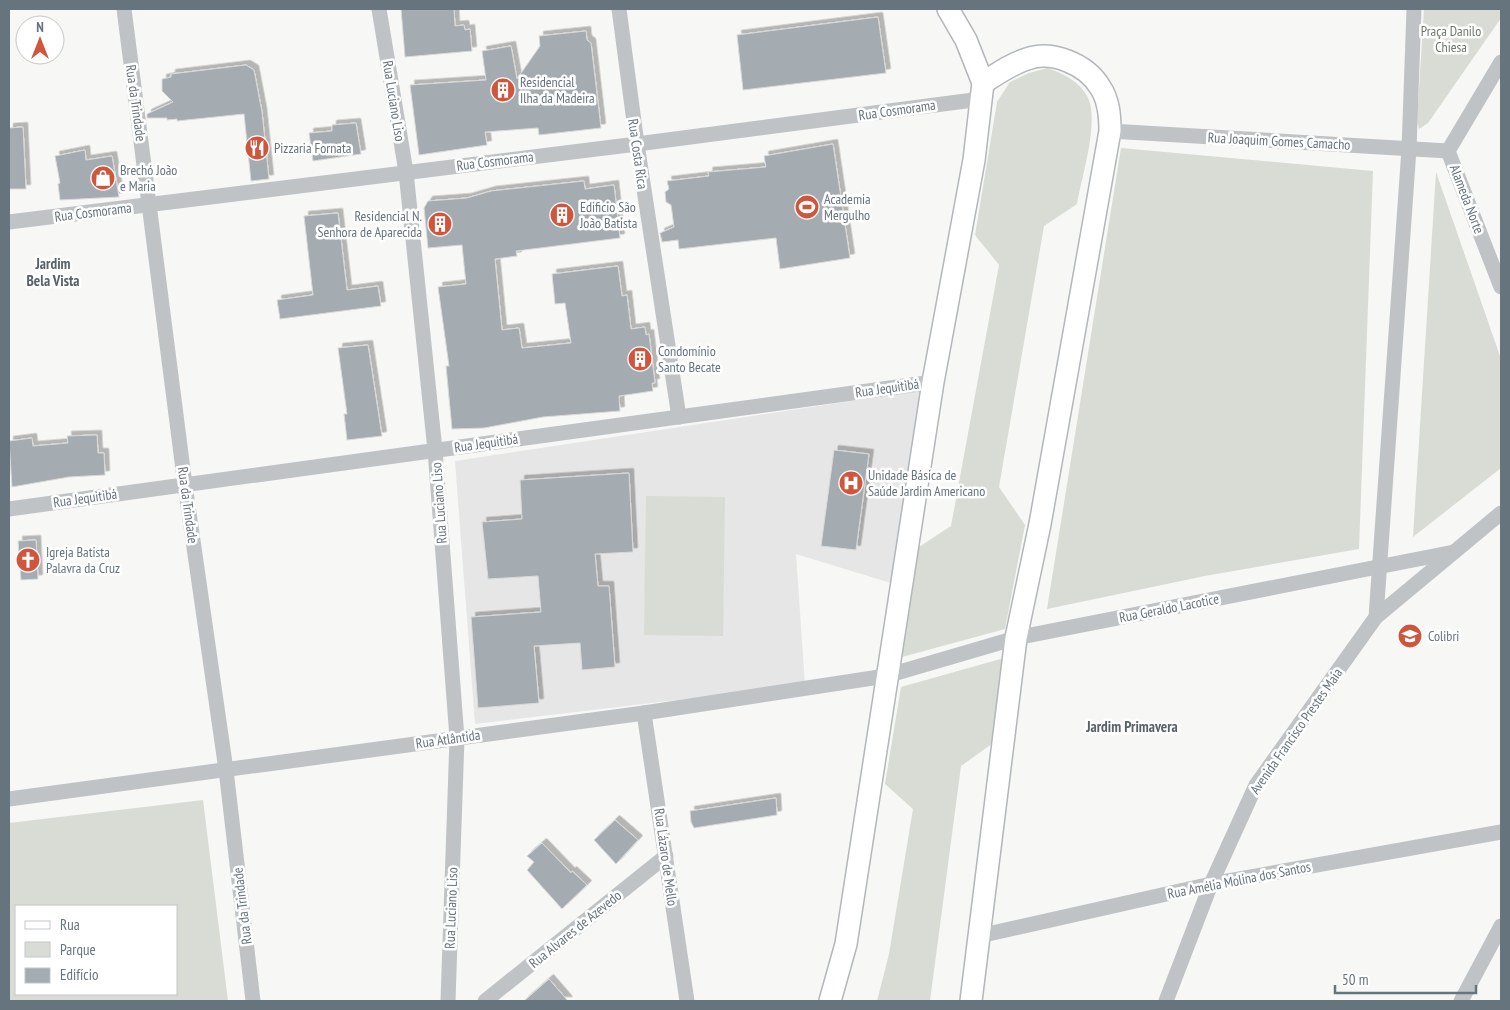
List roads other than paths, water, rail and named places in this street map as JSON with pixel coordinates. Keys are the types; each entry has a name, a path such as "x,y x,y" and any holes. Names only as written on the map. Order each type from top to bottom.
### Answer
{"main road":[{"path":"830,1001 846,944 886,676 934,382 974,160 982,91 966,40 948,9"},
{"path":"971,1001 1016,638 1040,524 1110,131 1109,110 1101,87 1090,74 1074,63 1052,56 1029,58 1010,66 982,91"}],"street":[{"name":"Rua da Trindade","path":"124,9 185,485 226,770 253,1001"},
{"name":"Rua Luciano Liso","path":"379,9 406,172 435,450 457,738 448,1001"},
{"name":"Rua Costa Rica","path":"619,9 636,144 679,417"},
{"path":"1376,617 1409,150 1414,9"},
{"name":"Alameda Norte","path":"1501,62 1448,151 1501,287"},
{"name":"Rua Cosmorama","path":"9,222 636,144 982,91"},
{"name":"Rua Joaquim Gomes Camacho","path":"1110,131 1448,151"},
{"name":"Rua Jequitibá","path":"9,508 934,382"},
{"name":"Avenida Francisco Prestes Maia","path":"1166,1001 1211,884 1256,784 1376,617 1501,513"},
{"name":"Rua Geraldo Lacotice","path":"886,676 1016,638 1454,552"},
{"name":"Rua Atlântida","path":"9,799 644,713 886,676"},
{"name":"Rua Lázaro de Mello","path":"644,713 687,1001"},
{"name":"Rua Amélia Molina dos Santos","path":"979,936 1211,884 1501,832"},
{"name":"Rua Alvares de Azevedo","path":"485,1001 666,856"},
{"path":"1461,1001 1501,926"}],"place":[{"name":"Residencial Ilha da Madeira","path":"503,90"},
{"name":"Pizzaria Fornata","path":"257,148"},
{"name":"Brechó João e Maria","path":"103,178"},
{"name":"Academia Mergulho","path":"807,207"},
{"name":"Edificio São João Batista","path":"562,215"},
{"name":"Residencial N. Senhora de Aparecida","path":"440,224"},
{"name":"Condomínio Santo Becate","path":"640,359"},
{"name":"Unidade Básica de Saúde Jardim Americano","path":"851,483"},
{"name":"Igreja Batista Palavra da Cruz","path":"28,560"},
{"name":"Colibri","path":"1410,636"}],"district":[{"name":"Jardim Bela Vista","path":"53,272"},
{"name":"Jardim Primavera","path":"1132,726"}],"park label":[{"name":"Praça Danilo Chiesa","path":"1451,40"}]}
